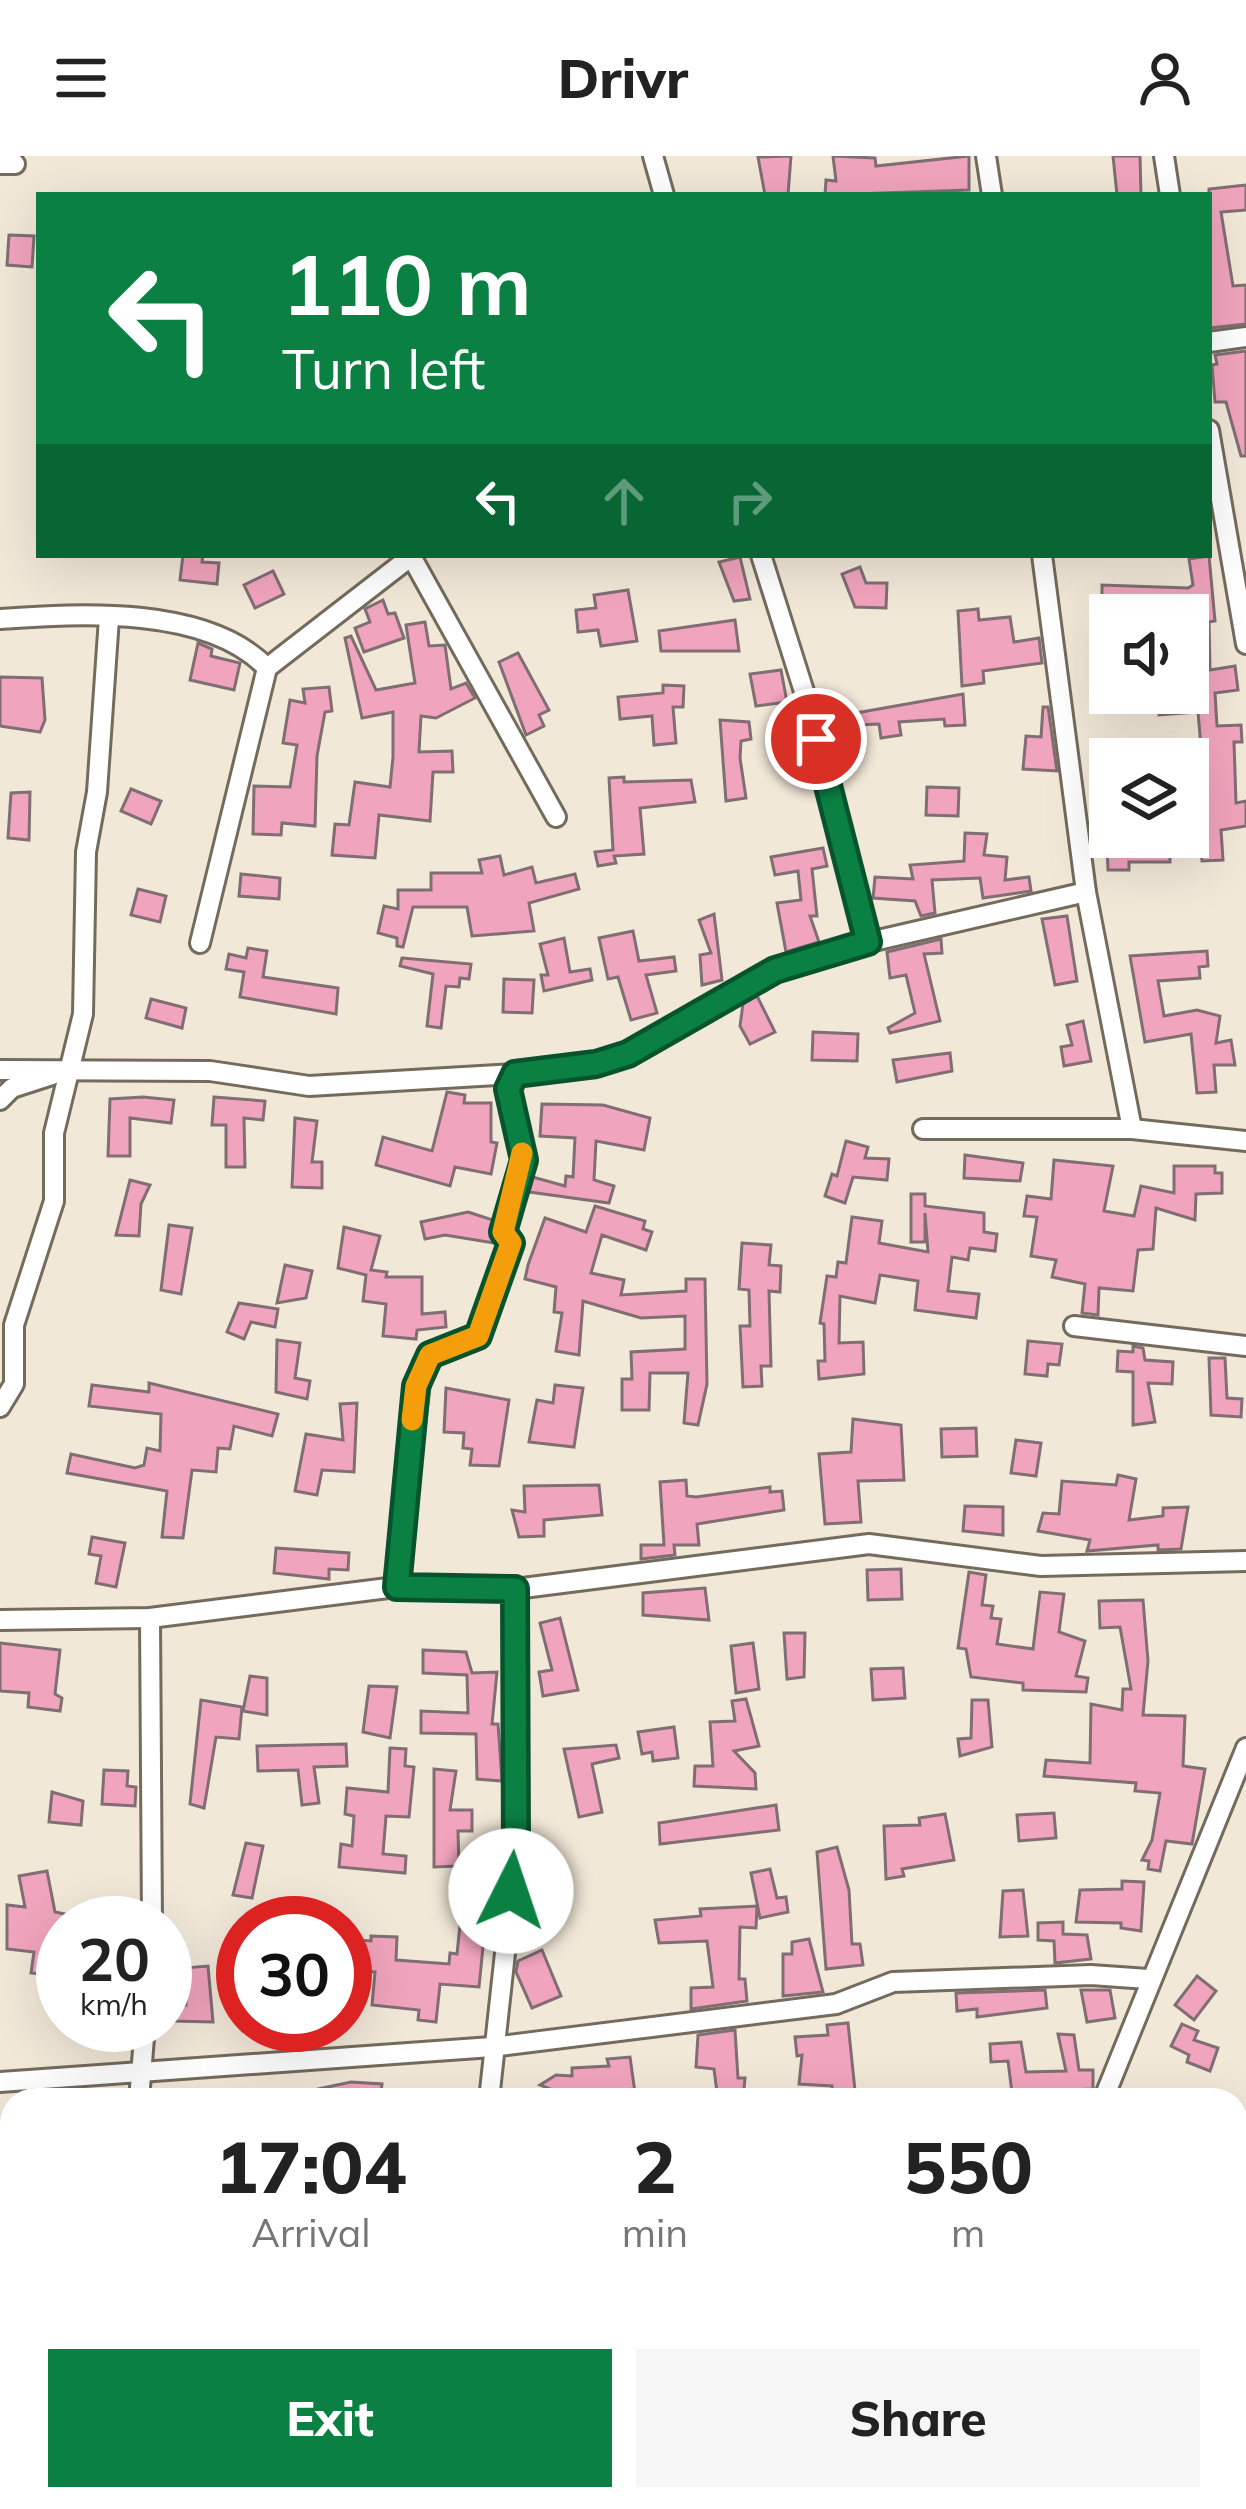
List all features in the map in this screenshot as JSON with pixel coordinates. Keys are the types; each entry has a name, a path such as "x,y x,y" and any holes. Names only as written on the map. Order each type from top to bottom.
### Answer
{"street":[{"path":"653,156 663,192"},
{"path":"986,156 992,192"},
{"path":"1164,156 1170,192"},
{"path":"1212,342 1246,337"},
{"path":"1212,447 1246,644"},
{"path":"200,943 267,668 409,558"},
{"path":"413,558 556,817"},
{"path":"762,558 807,701 868,942"},
{"path":"1042,558 1086,892 1132,1129"},
{"path":"0,619 109,618 219,632 267,668"},
{"path":"0,1407 14,1384 14,1325 54,1202 54,1133 74,1068 83,1014 86,852 98,792 109,618"},
{"path":"0,1070 211,1071 309,1086 515,1074 596,1064 628,1054 775,970 868,942 1086,892"},
{"path":"0,1100 12,1088 74,1068"},
{"path":"397,1587 422,1365 430,1355 478,1336 511,1243 503,1232 524,1160 508,1089 515,1074"},
{"path":"922,1129 1132,1129 1246,1141"},
{"path":"1073,1326 1246,1346"},
{"path":"0,1620 150,1618 397,1587 515,1589 869,1544 1040,1566 1246,1562"},
{"path":"490,2088 516,1852 515,1589"},
{"path":"150,1618 152,1896"},
{"path":"1107,2088 1246,1748"},
{"path":"0,2081 142,2075 492,2047 836,2004 893,1982 1091,1976 1148,1979"},
{"path":"140,2088 143,2052"}],"building":[{"path":"791,156 788,192 764,192 758,157"},
{"path":"833,156 875,158 876,166 969,156 969,190 825,192 826,180 836,181"},
{"path":"1113,156 1140,156 1141,192 1117,192"},
{"path":"1246,185 1246,210 1221,212 1233,286 1246,285 1246,324 1212,328 1209,189"},
{"path":"9,235 34,236 32,267 7,265"},
{"path":"1246,351 1246,456 1241,456 1226,402 1215,402 1212,365 1217,364 1215,355"},
{"path":"183,558 219,563 217,584 180,580"},
{"path":"740,558 750,599 734,601 719,562"},
{"path":"1209,558 1215,621 1209,622 1209,594 1102,594 1102,585 1193,585 1189,559"},
{"path":"860,567 866,583 887,583 886,608 855,607 842,574"},
{"path":"273,571 284,594 255,608 244,585"},
{"path":"628,590 637,641 601,646 598,630 578,632 576,610 596,608 594,595"},
{"path":"383,600 388,614 395,613 404,638 364,652 355,628 370,622 365,609"},
{"path":"978,609 979,620 1010,617 1014,642 1039,638 1042,663 983,671 984,683 962,686 958,611"},
{"path":"735,620 739,651 661,651 659,631"},
{"path":"425,622 429,646 445,645 451,689 466,683 475,698 436,718 421,716 419,752 452,751 453,772 433,772 430,821 379,815 375,858 332,855 335,824 349,825 355,782 390,787 393,757 393,712 362,718 345,638 351,636 376,690 415,683 406,625"},
{"path":"1209,622 1210,670 1235,666 1238,690 1215,693 1217,726 1241,725 1242,742 1234,742 1236,803 1246,801 1246,826 1221,830 1223,860 1202,861 1209,858 1209,738 1200,738 1198,714 1209,714"},
{"path":"198,643 212,649 211,656 240,663 234,690 190,680"},
{"path":"518,653 549,710 539,715 544,726 526,735 499,662"},
{"path":"781,670 787,702 756,706 750,674"},
{"path":"0,677 42,678 45,720 40,732 0,726"},
{"path":"663,685 684,686 683,707 673,707 676,743 654,745 652,716 620,719 618,697 663,693"},
{"path":"329,687 332,711 325,712 317,756 315,826 282,823 281,835 253,834 254,786 290,787 297,745 283,743 290,700 305,703 303,689"},
{"path":"963,694 965,725 945,726 944,719 899,722 901,735 881,738 879,724 858,725 856,713"},
{"path":"1043,707 1048,707 1057,771 1023,769 1026,736 1041,737"},
{"path":"720,720 749,722 751,739 741,741 740,758 746,798 726,801"},
{"path":"624,777 624,782 691,780 695,802 640,808 644,854 614,856 616,863 598,866 595,852 613,850 609,778"},
{"path":"927,787 959,788 958,816 926,815"},
{"path":"131,789 161,801 151,824 121,811"},
{"path":"30,792 29,840 8,838 11,793"},
{"path":"965,833 987,834 984,855 1007,857 1005,880 1029,877 1031,891 983,898 980,878 932,880 935,913 921,916 915,901 873,898 875,877 913,879 910,865 964,861"},
{"path":"823,848 827,866 812,869 817,916 810,916 819,942 786,952 777,903 801,900 798,871 775,875 771,857"},
{"path":"500,856 504,875 532,867 536,883 575,874 579,889 529,903 534,931 472,936 467,907 413,907 403,947 397,946 397,938 378,933 384,906 398,909 398,890 431,890 431,873 482,873 479,860"},
{"path":"1107,858 1170,858 1170,862 1129,862 1129,870 1108,870"},
{"path":"241,874 280,878 279,899 239,896"},
{"path":"138,889 166,896 160,922 131,915"},
{"path":"714,914 722,980 702,985 700,955 711,953 699,920"},
{"path":"1067,916 1077,981 1055,985 1042,919"},
{"path":"633,931 639,961 674,957 676,971 646,975 657,1013 631,1020 618,977 608,979 599,938"},
{"path":"564,938 570,972 590,969 592,980 544,991 541,975 548,975 540,944"},
{"path":"941,939 942,953 924,954 940,1021 890,1033 888,1028 915,1013 906,975 890,978 887,952"},
{"path":"248,948 267,951 263,977 338,988 336,1014 240,997 244,972 226,969 229,954 246,958"},
{"path":"1207,951 1208,966 1199,967 1200,978 1158,981 1164,1016 1197,1010 1220,1016 1216,1043 1231,1040 1235,1065 1214,1065 1216,1092 1197,1093 1191,1034 1145,1042 1130,956"},
{"path":"402,958 471,964 469,979 460,978 459,987 446,986 441,1028 427,1026 433,974 400,966"},
{"path":"504,979 534,980 532,1013 503,1012"},
{"path":"757,996 775,1032 750,1044 740,1026 743,1004"},
{"path":"151,999 186,1008 182,1028 146,1018"},
{"path":"1083,1021 1091,1061 1064,1066 1061,1047 1072,1045 1067,1025"},
{"path":"813,1032 858,1034 857,1061 812,1060"},
{"path":"950,1053 952,1071 897,1082 893,1060"},
{"path":"447,1092 465,1095 464,1103 491,1103 491,1142 497,1143 491,1174 455,1167 450,1186 376,1165 383,1137 432,1151"},
{"path":"214,1097 265,1101 263,1120 244,1118 245,1167 226,1167 226,1125 212,1125"},
{"path":"110,1099 174,1100 171,1123 130,1118 130,1156 108,1156"},
{"path":"542,1104 603,1105 650,1118 644,1150 596,1141 594,1180 614,1186 609,1203 529,1192 533,1177 565,1186 566,1176 573,1177 575,1138 540,1136"},
{"path":"295,1118 317,1121 312,1162 322,1162 322,1188 292,1187"},
{"path":"846,1141 868,1147 865,1158 889,1159 887,1180 853,1177 845,1203 825,1196 832,1174 837,1176"},
{"path":"965,1155 1023,1163 1020,1181 964,1178"},
{"path":"1054,1160 1113,1166 1104,1211 1134,1216 1141,1186 1174,1193 1174,1166 1215,1166 1215,1173 1222,1173 1222,1193 1196,1194 1195,1220 1156,1208 1153,1249 1138,1250 1133,1291 1099,1288 1098,1315 1082,1313 1085,1284 1052,1277 1056,1260 1031,1256 1037,1217 1024,1216 1027,1196 1051,1199"},
{"path":"130,1180 150,1185 141,1204 139,1236 116,1235"},
{"path":"911,1194 925,1194 925,1206 984,1213 984,1232 997,1234 995,1251 970,1248 968,1260 952,1257 948,1291 979,1294 976,1318 915,1310 918,1281 880,1275 875,1303 840,1296 839,1343 863,1342 864,1374 819,1379 818,1361 825,1361 824,1324 820,1323 827,1276 836,1277 838,1262 846,1263 852,1217 882,1221 879,1243 928,1252 925,1213 925,1242 911,1242"},
{"path":"595,1206 645,1221 643,1229 652,1232 646,1250 602,1235 591,1273 624,1280 621,1295 686,1291 686,1279 705,1279 707,1384 698,1425 684,1423 688,1373 650,1373 649,1410 622,1410 622,1379 632,1379 631,1352 685,1349 685,1316 641,1318 583,1301 579,1355 556,1351 562,1313 554,1312 556,1287 525,1279 528,1265 545,1218 586,1232"},
{"path":"468,1212 493,1220 494,1243 445,1235 425,1239 421,1222"},
{"path":"169,1225 192,1228 181,1294 161,1290"},
{"path":"344,1227 380,1236 371,1270 387,1272 386,1277 422,1277 422,1314 445,1312 446,1327 417,1330 416,1339 383,1336 386,1304 363,1301 366,1275 338,1268"},
{"path":"742,1243 771,1245 769,1265 781,1266 780,1292 769,1291 771,1366 761,1366 762,1386 743,1387 740,1326 750,1326 749,1290 739,1289"},
{"path":"285,1265 312,1271 306,1298 277,1303"},
{"path":"239,1303 278,1309 275,1327 251,1322 244,1339 227,1332"},
{"path":"277,1340 300,1343 295,1378 310,1381 307,1399 276,1392"},
{"path":"1028,1341 1062,1344 1059,1365 1048,1364 1047,1376 1025,1374"},
{"path":"1133,1346 1143,1348 1145,1360 1173,1362 1172,1384 1148,1383 1155,1422 1133,1425 1133,1372 1117,1371 1118,1351 1133,1352"},
{"path":"1209,1358 1225,1358 1227,1398 1242,1399 1241,1417 1211,1415"},
{"path":"149,1383 278,1414 272,1436 234,1426 230,1449 218,1448 216,1472 192,1470 183,1538 162,1537 167,1491 67,1473 71,1454 135,1468 144,1465 147,1448 160,1451 161,1414 89,1406 92,1385 149,1392"},
{"path":"555,1385 583,1388 574,1447 529,1442 537,1400 553,1403"},
{"path":"446,1388 509,1400 499,1466 470,1465 472,1449 463,1448 464,1433 444,1432"},
{"path":"357,1403 354,1472 322,1470 317,1495 295,1491 306,1434 343,1440 340,1404"},
{"path":"853,1419 901,1425 904,1480 858,1481 861,1522 825,1524 819,1454 851,1452"},
{"path":"976,1428 977,1456 942,1457 941,1429"},
{"path":"1016,1440 1041,1443 1036,1476 1011,1473"},
{"path":"1118,1475 1136,1479 1129,1520 1163,1516 1163,1508 1188,1507 1181,1549 1158,1550 1158,1545 1087,1551 1090,1540 1038,1531 1043,1513 1059,1514 1062,1481 1116,1485"},
{"path":"686,1480 687,1496 696,1497 770,1487 770,1492 782,1491 784,1510 697,1524 699,1545 674,1545 675,1555 641,1559 641,1545 664,1545 660,1482"},
{"path":"599,1485 602,1515 544,1520 544,1536 519,1537 512,1510 525,1512 524,1486"},
{"path":"965,1506 1003,1507 1003,1535 963,1531"},
{"path":"92,1537 125,1543 116,1587 96,1583 101,1556 89,1554"},
{"path":"276,1548 349,1553 348,1570 329,1569 329,1579 274,1573"},
{"path":"901,1569 902,1599 868,1600 867,1570"},
{"path":"969,1572 986,1575 982,1605 993,1606 991,1618 1001,1619 997,1644 1033,1649 1040,1592 1064,1594 1059,1632 1085,1641 1076,1676 1088,1678 1086,1692 1023,1690 1023,1683 971,1677 966,1649 958,1648"},
{"path":"705,1588 709,1620 643,1615 643,1593"},
{"path":"1143,1600 1148,1661 1143,1715 1185,1716 1183,1766 1205,1769 1192,1844 1166,1841 1160,1871 1148,1869 1149,1861 1142,1860 1152,1840 1160,1793 1135,1791 1136,1783 1044,1776 1046,1760 1090,1763 1091,1704 1122,1710 1123,1689 1131,1689 1120,1627 1100,1628 1099,1601"},
{"path":"560,1618 578,1690 543,1696 539,1672 552,1670 540,1623"},
{"path":"784,1633 805,1633 804,1677 787,1679"},
{"path":"0,1643 60,1650 55,1694 62,1698 60,1711 28,1707 29,1693 0,1691"},
{"path":"753,1643 759,1689 736,1693 731,1646"},
{"path":"423,1650 466,1652 472,1673 497,1672 492,1724 498,1724 502,1781 477,1779 476,1734 421,1733 421,1711 468,1713 467,1675 423,1673"},
{"path":"903,1668 905,1698 873,1700 871,1669"},
{"path":"250,1676 267,1678 267,1715 243,1711"},
{"path":"369,1686 397,1687 390,1738 363,1732"},
{"path":"746,1699 759,1746 734,1751 755,1773 756,1789 694,1786 695,1766 713,1766 710,1722 735,1721 732,1701"},
{"path":"201,1700 242,1707 239,1739 216,1737 204,1808 190,1804"},
{"path":"972,1700 988,1700 992,1747 960,1756 958,1739 971,1738"},
{"path":"674,1727 678,1758 653,1761 652,1752 642,1754 638,1732"},
{"path":"346,1744 347,1766 314,1767 319,1803 302,1805 298,1770 258,1771 257,1746"},
{"path":"616,1745 619,1758 592,1764 602,1812 579,1817 564,1749"},
{"path":"390,1748 406,1749 405,1766 414,1767 409,1817 386,1816 383,1854 406,1856 405,1873 339,1867 341,1844 352,1846 354,1816 345,1814 347,1788 388,1792"},
{"path":"434,1769 456,1771 450,1810 472,1810 472,1831 458,1831 459,1866 434,1867"},
{"path":"104,1770 128,1771 127,1786 136,1787 135,1806 102,1804"},
{"path":"52,1792 83,1801 81,1825 49,1822"},
{"path":"776,1805 779,1830 660,1844 659,1823"},
{"path":"1054,1813 1056,1838 1019,1841 1017,1815"},
{"path":"945,1814 954,1860 902,1869 904,1876 886,1879 884,1826 920,1825 919,1818"},
{"path":"246,1843 263,1846 252,1896 233,1895"},
{"path":"837,1847 849,1890 852,1944 860,1944 863,1965 826,1969 817,1852"},
{"path":"770,1869 777,1898 786,1897 788,1912 760,1918 751,1873"},
{"path":"47,1871 52,1896 36,1896 36,1974 31,1973 34,1952 7,1949 7,1905 25,1907 19,1876"},
{"path":"1122,1881 1144,1882 1141,1931 1121,1928 1121,1923 1076,1922 1080,1890 1122,1889"},
{"path":"1023,1890 1028,1936 1000,1937 1003,1891"},
{"path":"757,1906 756,1928 740,1927 739,1979 745,1979 747,2001 691,2009 691,1988 713,1987 707,1941 659,1943 655,1920 701,1916 700,1909"},
{"path":"1063,1922 1063,1934 1087,1935 1091,1959 1055,1963 1054,1941 1038,1940 1038,1923"},
{"path":"460,1925 485,1927 479,1987 440,1984 436,2022 418,2020 419,2010 372,2005 372,1936 397,1937 396,1960 449,1964 450,1953 457,1954"},
{"path":"809,1939 823,1992 783,1996 783,1954 792,1954 792,1942"},
{"path":"542,1950 561,1996 532,2008 516,1972 518,1961"},
{"path":"208,1966 213,2022 192,2021 192,1967"},
{"path":"1197,1976 1216,1991 1194,2020 1175,2005"},
{"path":"1045,1990 1047,2008 977,2017 977,2009 957,2011 956,1993"},
{"path":"1081,1990 1110,1990 1115,2018 1087,2022"},
{"path":"848,2023 855,2088 799,2084 802,2055 797,2056 795,2037 828,2035 827,2025"},
{"path":"1182,2024 1198,2031 1194,2040 1218,2048 1210,2071 1187,2062 1189,2055 1171,2046"},
{"path":"735,2030 738,2078 745,2078 744,2088 716,2088 714,2069 696,2067 698,2035"},
{"path":"1058,2034 1074,2035 1079,2070 1093,2070 1093,2088 1011,2088 1008,2061 991,2062 990,2044 1021,2042 1026,2072 1066,2071"},
{"path":"630,2057 634,2088 540,2085 556,2075 572,2076 572,2068 609,2066 607,2059"},
{"path":"351,2082 382,2084 382,2088 323,2088"}],"slow traffic":[{"path":"412,1420 422,1365 430,1355 478,1336 511,1243 503,1232 522,1153"}],"route":[{"path":"511,1891 516,1852 515,1589 397,1587 416,1386 430,1355 478,1336 502,1276 511,1243 503,1232 524,1160 508,1089 515,1074 596,1064 628,1054 775,970 868,942 816,739"}]}
